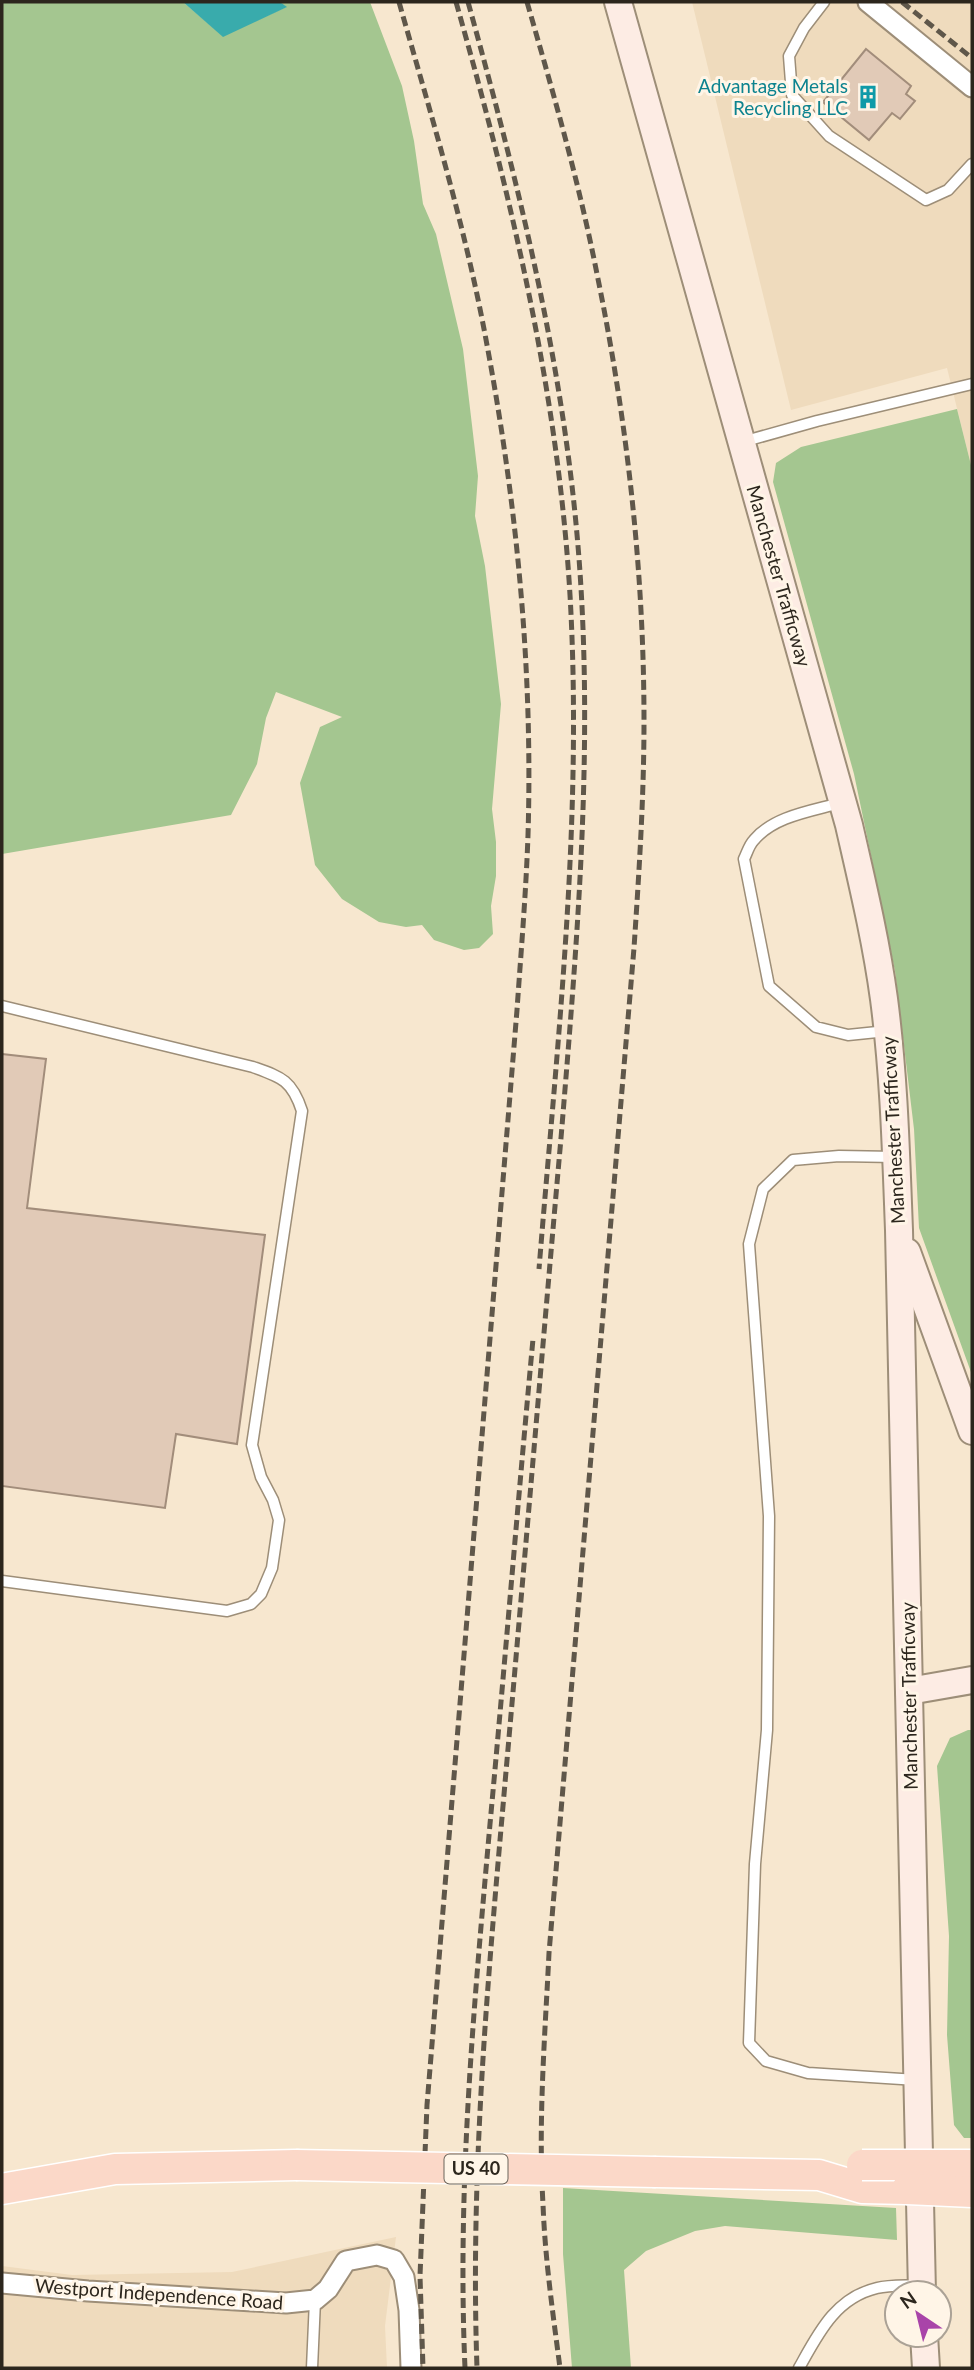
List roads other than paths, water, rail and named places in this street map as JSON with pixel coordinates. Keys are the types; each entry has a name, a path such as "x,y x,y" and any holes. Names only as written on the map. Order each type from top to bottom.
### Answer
{"main road":[{"name":"Manchester Trafficway","path":"618,2 842,803 871,923 887,1031 894,1101 899,1230 922,2279"},
{"path":"899,1230 972,1431"},
{"path":"909,1691 972,1680"},
{"name":"US 40","path":"2,2189 115,2169 296,2165 862,2176 972,2192"},
{"name":"US 40","path":"862,2176 972,2165"},
{"path":"925,2349 926,2368"}],"street":[{"path":"868,2 972,87"},
{"path":"315,2300 328,2289 346,2261 377,2255 394,2260 404,2277 409,2311 411,2368"},
{"name":"Westport Independence Road","path":"2,2283 233,2301 286,2303 315,2300"}],"lane":[{"path":"824,2 804,28 789,57 792,95 828,136 926,200 948,190 972,164"},
{"path":"741,443 817,421 972,384"},
{"path":"842,803 772,825 753,840 744,859 769,986 816,1027 848,1035 887,1031"},
{"path":"2,1006 253,1067 281,1077 296,1091 302,1111 252,1445 261,1477 273,1500 279,1520 272,1568 261,1594 251,1604 227,1611 2,1581"},
{"path":"896,1157 839,1156 793,1160 762,1189 749,1244 769,1516 767,1730 755,1864 749,2043 766,2062 808,2073 917,2080"},
{"path":"799,2368 825,2322 853,2296 883,2288"},
{"path":"312,2368 315,2300"}],"water":[{"path":"183,2 280,2 287,7 223,37"}],"railway":[{"path":"399,2 469,258 498,406 521,589 529,773 527,857 517,1010 427,2105 420,2276 423,2368"},
{"path":"456,2 495,148 529,295 555,444 570,595 573,679 571,848 539,1269"},
{"path":"468,2 524,220 566,438 581,588 585,726 581,863 572,1001 492,1929 482,2075 476,2221 477,2368"},
{"path":"527,2 582,205 617,384 637,552 644,721 634,948 549,1953 544,2047 541,2141 544,2225 560,2368"},
{"path":"902,2 972,58"},
{"path":"465,2368 463,2232 468,2096 533,1339"}],"place":[{"name":"Advantage Metals Recycling LLC","path":"868,97"}]}
